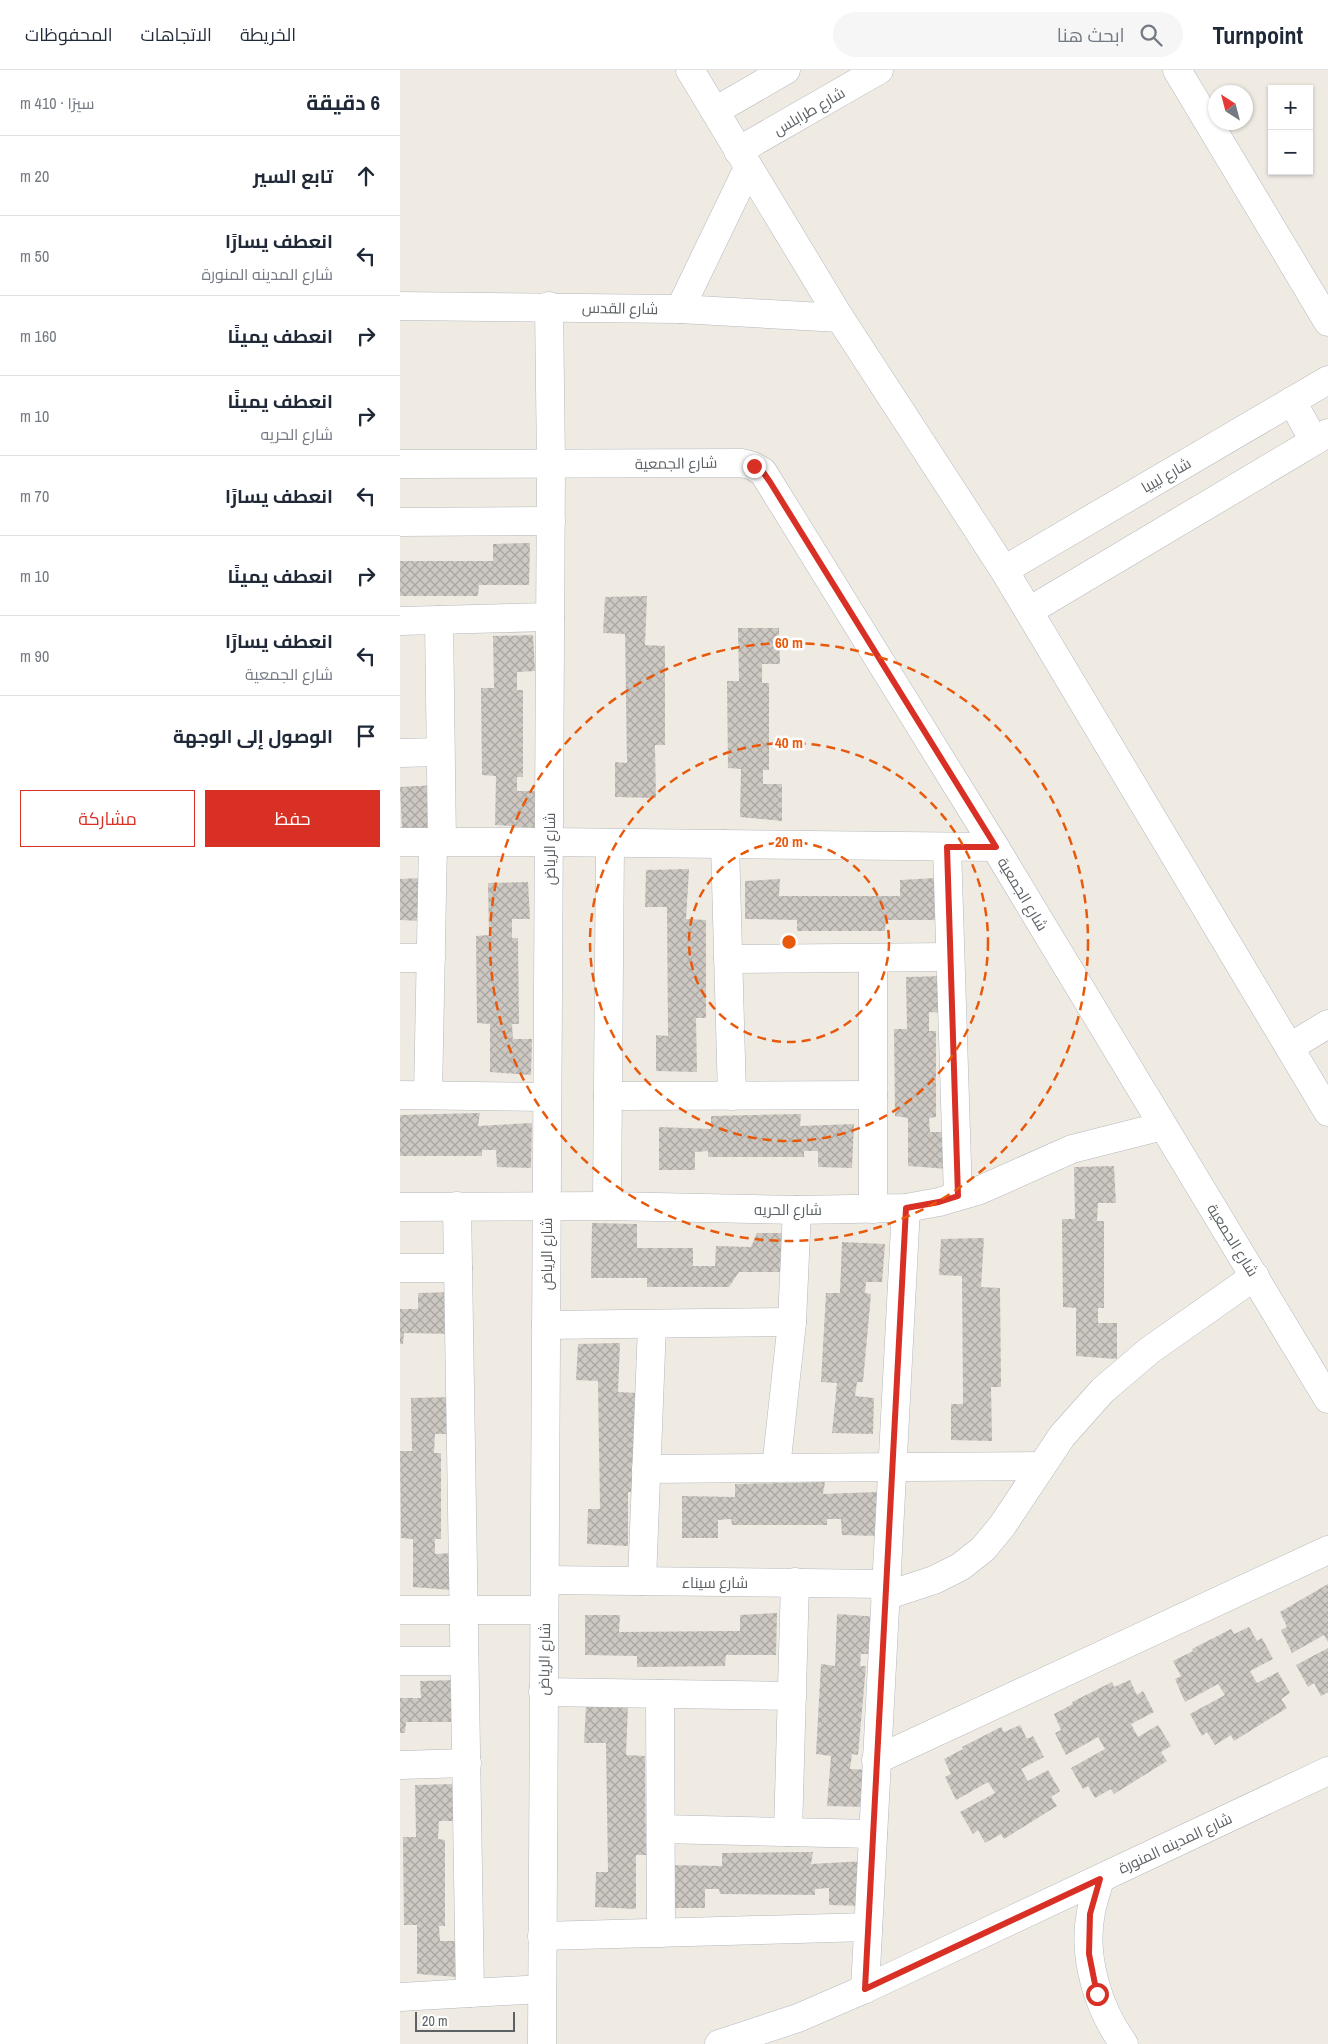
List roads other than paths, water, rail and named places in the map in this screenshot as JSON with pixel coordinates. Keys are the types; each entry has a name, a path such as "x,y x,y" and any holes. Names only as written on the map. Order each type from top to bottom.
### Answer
{"street":[{"path":"690,70 840,318 1004,570 1290,1047 1319,1076 1328,1112"},
{"path":"715,111 786,70"},
{"name":"شارع طرابلس","path":"743,160 879,70"},
{"path":"1177,70 1328,322"},
{"path":"680,309 743,160"},
{"name":"شارع القدس","path":"400,306 549,306 680,309 840,318"},
{"name":"شارع الرياض","path":"542,2044 551,521 549,306"},
{"name":"شارع ليبيا","path":"1004,570 1328,380"},
{"path":"1029,612 1321,437 1292,401"},
{"name":"شارع الجمعية","path":"551,465 742,463 754,466 763,472 996,847 1328,1399"},
{"path":"400,464 551,465"},
{"path":"400,522 551,521"},
{"path":"400,621 550,617"},
{"path":"428,1094 431,958 438,843 440,752 439,620"},
{"path":"400,753 440,752"},
{"path":"400,842 996,847"},
{"path":"607,1206 610,843"},
{"path":"725,844 732,1096"},
{"path":"947,847 958,1196"},
{"path":"728,959 950,957"},
{"path":"400,958 431,958"},
{"path":"873,959 873,1209"},
{"path":"1290,1047 1328,1024"},
{"path":"400,1095 547,1097"},
{"path":"608,1096 873,1095"},
{"name":"شارع الحريه","path":"400,1207 607,1206 797,1210 906,1208 939,1202 980,1190 1072,1149 1163,1126"},
{"path":"457,1206 470,1993"},
{"path":"865,1989 906,1208"},
{"path":"776,1468 792,1322 797,1210"},
{"path":"400,1268 458,1268"},
{"name":"شارع سيناء","path":"545,1580 794,1582 885,1590 934,1580 960,1567 975,1555 1002,1526 1062,1436 1103,1390 1150,1350 1255,1276"},
{"path":"546,1325 792,1322"},
{"path":"642,1581 652,1325"},
{"path":"646,1469 1042,1466"},
{"path":"876,1760 1328,1550"},
{"path":"788,1832 794,1582"},
{"path":"400,1610 544,1610"},
{"path":"400,1662 464,1661"},
{"path":"543,1692 792,1696"},
{"path":"660,1694 661,1932"},
{"path":"400,1765 467,1764"},
{"name":"شارع المدينه المنورة","path":"718,2044 798,2018 865,1989 1328,1772"},
{"path":"660,1829 873,1834"},
{"path":"1100,1879 1090,1914 1089,1954 1097,1994 1114,2031 1124,2044"},
{"path":"542,1936 868,1927"},
{"path":"400,1998 542,1989"}]}
